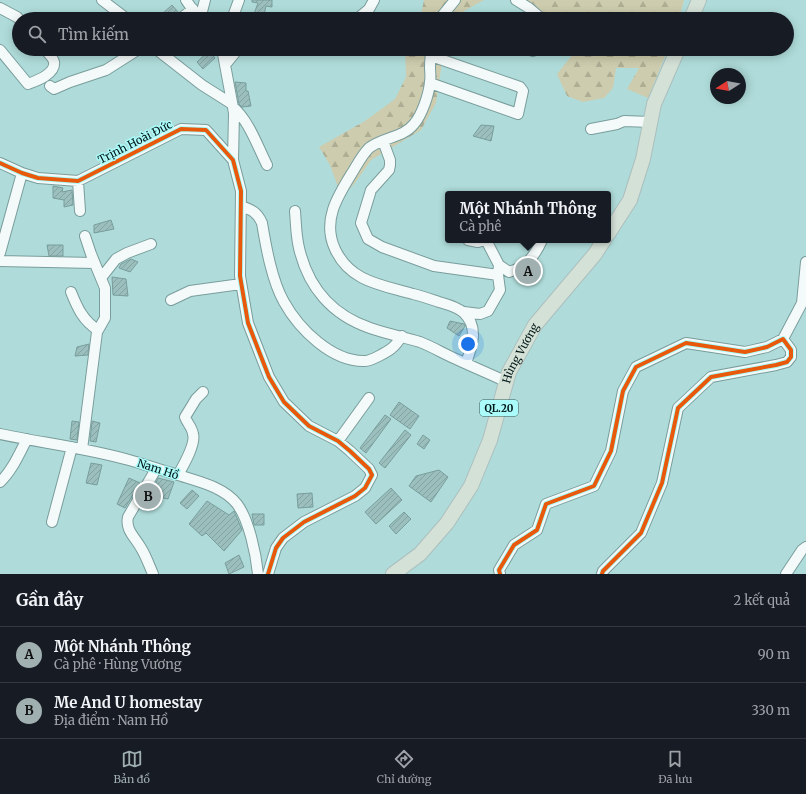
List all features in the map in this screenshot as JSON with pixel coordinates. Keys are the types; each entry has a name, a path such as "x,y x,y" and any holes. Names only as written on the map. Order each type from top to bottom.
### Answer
{"highway":[{"path":"694,12 699,0"},
{"path":"611,229 630,200 643,159 654,104 675,56"},
{"name":"Hùng Vương","path":"393,574 420,554 447,523 471,486 490,440 509,372 535,325 595,254 602,243"}],"street":[{"path":"102,0 118,12"},
{"path":"186,0 193,10 190,12"},
{"path":"202,12 205,0"},
{"path":"234,12 238,0"},
{"path":"365,12 374,0"},
{"path":"445,12 455,0"},
{"path":"516,0 534,12"},
{"path":"0,8 12,14"},
{"path":"0,50 28,84 46,76 53,68 54,63 50,56"},
{"path":"50,86 54,89 58,88 70,82 106,70 128,56"},
{"path":"165,56 202,85 232,105 240,113 267,165"},
{"path":"223,56 234,113 233,160"},
{"path":"225,65 232,56"},
{"path":"431,56 430,83 423,109 415,124 407,131 370,148 361,157 337,197 331,216 331,232 334,248 342,261 356,274 376,285 413,294 464,312 480,314 488,311 500,290 498,270 487,243"},
{"path":"430,83 518,114 523,91 520,87 441,56"},
{"path":"591,129 617,124 624,121 651,122"},
{"name":"Trịnh Hoài Đức","path":"78,181 181,129 206,130 233,160 241,192 241,284 248,323 269,377 284,402 309,426 338,441 370,469 372,475 365,488 355,496 304,522 283,538 276,548 268,574"},
{"path":"383,141 390,160 390,165 385,175 371,190 361,223 368,238 382,247 434,266 509,272 519,269 536,254 541,243"},
{"path":"0,163 22,173 38,178 78,181 80,211"},
{"path":"0,253 22,173"},
{"path":"241,206 253,210 262,223 272,270 284,302 300,327 316,341 332,352 350,360 366,361 392,348 402,336"},
{"path":"295,211 298,247 305,269 313,284 326,302 340,314 371,329 402,336 425,344 507,382"},
{"path":"82,449 98,330 106,318 105,288 94,264 85,236"},
{"path":"101,278 116,259 151,244"},
{"path":"0,261 94,264"},
{"path":"500,574 499,570 514,545 536,530 546,504 594,486 611,451 623,391 636,367 686,343 745,352 767,347 783,339 804,301 806,262"},
{"path":"171,300 190,291 241,284"},
{"path":"71,292 81,316 92,327 98,330"},
{"path":"464,312 471,323 473,334 473,344 466,363"},
{"path":"602,574 603,571 641,533 662,483 678,408 711,377 787,362 792,357 791,350 783,339"},
{"path":"178,475 193,442 194,435 185,417 196,399 203,392"},
{"path":"338,441 369,398"},
{"name":"Nam Hồ","path":"0,434 82,449 129,460 221,490 237,504 245,520 256,558 258,574"},
{"path":"0,482 5,478 17,460 27,439"},
{"path":"52,522 72,447"},
{"path":"153,574 145,555 130,531 127,522 128,517 156,468"},
{"path":"786,574 802,550 806,547"}],"green space":[{"path":"424,0 484,0 463,12 421,12"},
{"path":"510,0 684,0 681,12 528,12"},
{"path":"405,56 443,56 436,103 421,130 371,160 355,183 344,195 338,187 330,165 319,147 365,121 395,99 406,77"},
{"path":"571,56 665,56 648,98 627,89 639,68 616,68 613,88 604,98 583,102 567,96 557,74"}],"building":[{"path":"252,0 272,0 272,7 266,6 265,12 255,12 258,3 252,2"},
{"path":"172,5 178,12 164,12"},
{"path":"204,56 213,56 215,58 203,69 197,62"},
{"path":"235,82 246,83 246,91 248,91 251,106 242,107 239,104"},
{"path":"481,125 494,126 491,141 473,136"},
{"path":"53,186 63,188 62,192 72,190 73,205 64,207 64,200 53,198"},
{"path":"111,220 114,229 94,233 94,225"},
{"path":"47,245 63,245 63,256 49,256"},
{"path":"131,259 138,262 130,272 119,268 121,264"},
{"path":"112,277 126,279 128,296 113,295"},
{"path":"450,321 464,324 465,326 459,336 447,328"},
{"path":"89,344 88,355 75,356 77,347"},
{"path":"399,402 419,416 410,429 390,415"},
{"path":"385,415 391,419 366,453 360,448"},
{"path":"72,421 79,422 77,440 70,439"},
{"path":"92,421 100,423 96,442 90,441"},
{"path":"405,430 411,435 385,468 379,463"},
{"path":"423,435 430,440 424,449 417,444"},
{"path":"91,463 102,465 97,485 86,483"},
{"path":"439,470 448,477 431,502 409,486 416,476"},
{"path":"129,478 140,483 125,508 117,504"},
{"path":"158,478 174,482 168,499 153,496"},
{"path":"391,488 402,500 376,524 365,512"},
{"path":"192,490 199,496 187,509 180,503"},
{"path":"312,493 313,507 298,508 297,494"},
{"path":"207,501 229,515 234,511 242,530 224,551 206,533 202,536 189,524"},
{"path":"404,512 411,519 396,534 389,526"},
{"path":"252,514 264,514 264,525 254,525"},
{"path":"239,555 244,567 229,574 225,563"}],"cycle path":[{"path":"0,163 22,173 38,178 78,181 181,129 206,130 233,160 241,191 240,276 248,323 269,377 284,402 309,426 338,441 369,469 372,475 365,488 355,496 304,522 283,538 276,548 268,574"},
{"path":"500,574 499,570 514,545 537,530 546,504 594,486 611,451 623,391 636,367 686,343 745,352 767,347 783,339 791,350 791,357 787,362 711,377 678,408 662,483 641,533 603,571 602,574"}],"place":[{"name":"Một Nhánh Thông","path":"528,271"},
{"name":"Me And U homestay","path":"148,496"}]}
